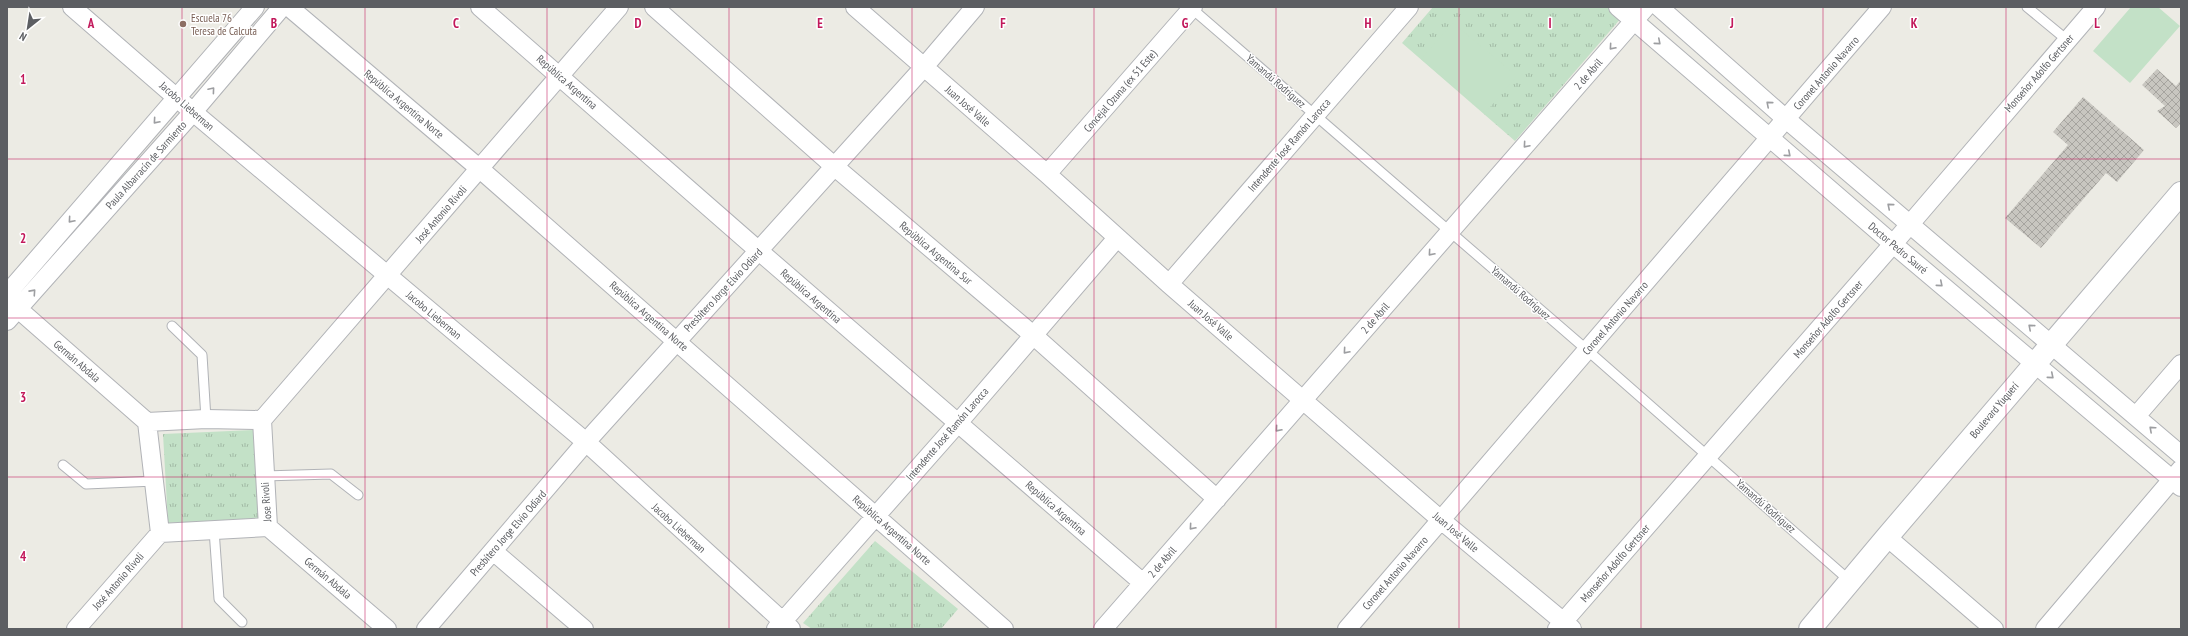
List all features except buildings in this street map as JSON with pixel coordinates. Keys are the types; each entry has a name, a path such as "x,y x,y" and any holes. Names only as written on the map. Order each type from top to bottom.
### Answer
{"street":[{"name":"Jacobo Lieberman","path":"72,7 193,112 586,442 783,627"},
{"name":"Paula Albarracín de Sarmiento","path":"7,294 255,7"},
{"name":"Paula Albarracín de Sarmiento","path":"11,310 193,112 282,7"},
{"name":"República Argentina Norte","path":"289,7 480,169 677,340 1004,629"},
{"name":"República Argentina","path":"480,7 759,251 1143,583"},
{"name":"José Antonio Rívoli","path":"262,420 619,7"},
{"name":"República Argentina Sur","path":"654,7 835,167 1033,335 1217,499"},
{"name":"Juan José Valle","path":"855,7 1047,174 1169,284 1564,627"},
{"name":"Presbítero Jorge Elvio Odiard","path":"426,629 586,442 835,167 975,7"},
{"name":"Concejal Ozuna (ex 51 Este)","path":"1047,174 1192,7"},
{"name":"Intendente José Ramón Larocca","path":"1169,284 1409,7"},
{"name":"Doctor Pedro Sauré","path":"1618,7 1893,244 2035,363 2178,478"},
{"name":"2 de Abril","path":"1103,629 1646,7"},
{"path":"1659,7 1786,119 2137,415 2181,455"},
{"name":"Coronel Antonio Navarro","path":"1347,629 1882,7"},
{"name":"Monseñor Adolfo Gertsner","path":"1564,627 1708,455 1893,244 2096,7"},
{"name":"Boulevard Yuquerí","path":"1810,629 1851,582 1887,536 2181,193"},
{"name":"Intendente José Ramón Larocca","path":"783,627 876,516 1117,238"},
{"name":"Germán Abdala","path":"11,310 147,422"},
{"path":"2137,415 2181,364"},
{"path":"160,533 147,422 262,420"},
{"name":"Jose Rivoli","path":"160,533 268,527 262,420"},
{"path":"2045,629 2178,478"},
{"name":"Germán Abdala","path":"268,527 387,629"},
{"name":"José Antonio Rívoli","path":"76,629 160,533"},
{"path":"1887,536 1994,629"},
{"path":"493,551 584,629"}],"lane":[{"name":"Yamandú Rodríguez","path":"1192,7 1708,455 1851,582"},
{"path":"2027,7 2067,40"},
{"path":"172,326 202,355 206,420"},
{"path":"63,465 86,484 155,481"},
{"path":"264,476 331,474 358,495"},
{"path":"214,530 219,599 242,622"}],"green space":[{"path":"1433,7 1611,7 1622,17 1515,141 1402,43"},
{"path":"2131,7 2158,7 2180,26 2130,83 2093,51"},
{"path":"1453,23 1517,76 1485,113 1421,59"},
{"path":"253,430 259,518 168,523 163,434"},
{"path":"875,541 958,609 941,629 812,629 803,623"}],"place":[{"name":"Escuela 76 Teresa de Calcuta","path":"183,24"}]}
